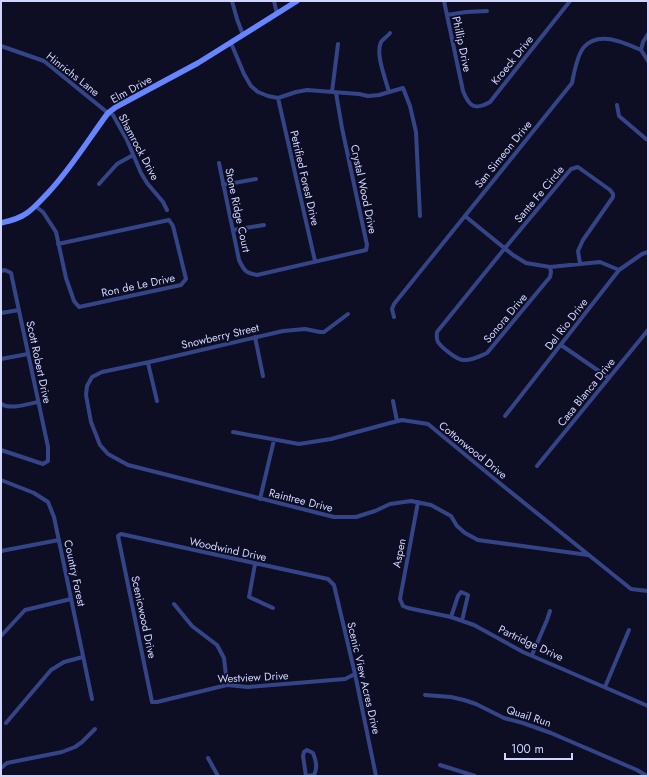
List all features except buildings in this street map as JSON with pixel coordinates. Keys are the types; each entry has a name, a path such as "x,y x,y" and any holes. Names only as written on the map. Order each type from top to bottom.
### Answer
{"street":[{"path":"232,1 243,35"},
{"path":"274,1 277,14"},
{"name":"Elm Drive","path":"1,223 18,218 35,206 66,172 108,113 116,107 198,64 297,1"},
{"name":"Phillip Drive","path":"444,1 463,91"},
{"name":"Kroeck Drive","path":"463,91 467,101 470,104 483,106 490,102 570,1"},
{"path":"447,15 487,11"},
{"path":"389,92 379,51 381,42 390,33"},
{"path":"648,34 643,42 642,50 648,61"},
{"name":"San Simeon Drive","path":"394,317 392,309 394,304 572,83 576,64 583,48 595,40 609,38 642,50"},
{"path":"231,43 244,74 251,86 258,92 268,96 278,98 307,90 368,96 379,95 402,88 410,106 416,132 420,216"},
{"path":"334,92 338,44"},
{"name":"Hinrichs Lane","path":"1,46 44,61 108,113"},
{"name":"Crystal Wood Drive","path":"256,275 366,250 367,245 334,92"},
{"name":"Petrified Forest Drive","path":"278,98 315,262"},
{"path":"617,105 619,116 648,140"},
{"name":"Shamrock Drive","path":"108,113 113,115 127,140 141,173 167,210"},
{"path":"99,184 118,164 133,155"},
{"name":"Stone Ridge Court","path":"218,163 240,260 243,268 247,272 256,275"},
{"name":"Sante Fe Circle","path":"505,248 572,169 578,167 610,190 613,194 613,197 579,248 578,252 580,264"},
{"path":"223,185 256,179"},
{"name":"Ron de Le Drive","path":"35,206 43,212 56,232 58,244 66,278 74,301 79,307 181,285 186,279 173,226 169,220 58,244"},
{"path":"465,216 513,255 526,263 550,267 600,262 619,270"},
{"path":"233,230 264,225"},
{"name":"Sonora Drive","path":"505,248 437,332 437,340 439,344 446,351 462,361 474,359 487,352 550,277 552,272 550,267"},
{"name":"Del Rio Drive","path":"505,416 619,270 642,254 648,252"},
{"name":"Scott Robert Drive","path":"1,271 5,270 11,273 48,447 48,461 43,464 1,450"},
{"path":"1,313 18,310"},
{"name":"Snowberry Street","path":"92,376 102,372 148,363 283,331 305,328 324,332 348,314"},
{"name":"Casa Blanca Drive","path":"537,466 648,330"},
{"path":"255,337 263,376"},
{"path":"561,344 608,378"},
{"path":"1,359 28,354"},
{"path":"148,363 157,401"},
{"name":"Raintree Drive","path":"92,376 87,386 86,395 92,422 100,445 108,454 128,465 334,517 356,517 390,504 411,501 418,502 431,505 451,516 461,530 478,540 588,555"},
{"path":"393,401 397,421"},
{"path":"1,404 5,407 38,402"},
{"name":"Cottonwood Drive","path":"233,432 299,444 331,439 402,420 428,424 631,589 648,591"},
{"path":"260,499 274,440"},
{"name":"Country Forest","path":"1,480 34,493 48,502 54,517 92,699"},
{"name":"Aspen","path":"402,606 400,599 418,502"},
{"name":"Woodwind Drive","path":"118,536 121,534 328,579 334,585"},
{"name":"Scenicwood Drive","path":"118,536 152,702"},
{"path":"1,551 59,540"},
{"path":"255,564 249,597 273,608"},
{"name":"Scenic View Acres Drive","path":"334,585 355,674 376,776"},
{"path":"451,617 458,596 461,592 468,595 462,621"},
{"path":"1,636 25,610 71,599"},
{"path":"174,604 192,626 217,645 224,658 227,685"},
{"name":"Partridge Drive","path":"402,606 451,617 474,625 523,652 648,706"},
{"path":"532,655 550,610"},
{"path":"606,687 629,630"},
{"path":"6,723 52,670 64,662 83,657"},
{"name":"Westview Drive","path":"152,702 227,685 248,687 345,679 355,674"},
{"name":"Quail Run","path":"425,695 451,697 476,704 504,718 551,732 648,776"},
{"path":"1,768 7,763 62,752 75,747 95,728"},
{"path":"307,750 312,753 315,759 316,771 314,775 307,776 303,756 304,752 307,750"},
{"path":"208,758 218,776"},
{"path":"440,765 475,776"},
{"path":"457,776 459,771"}]}
